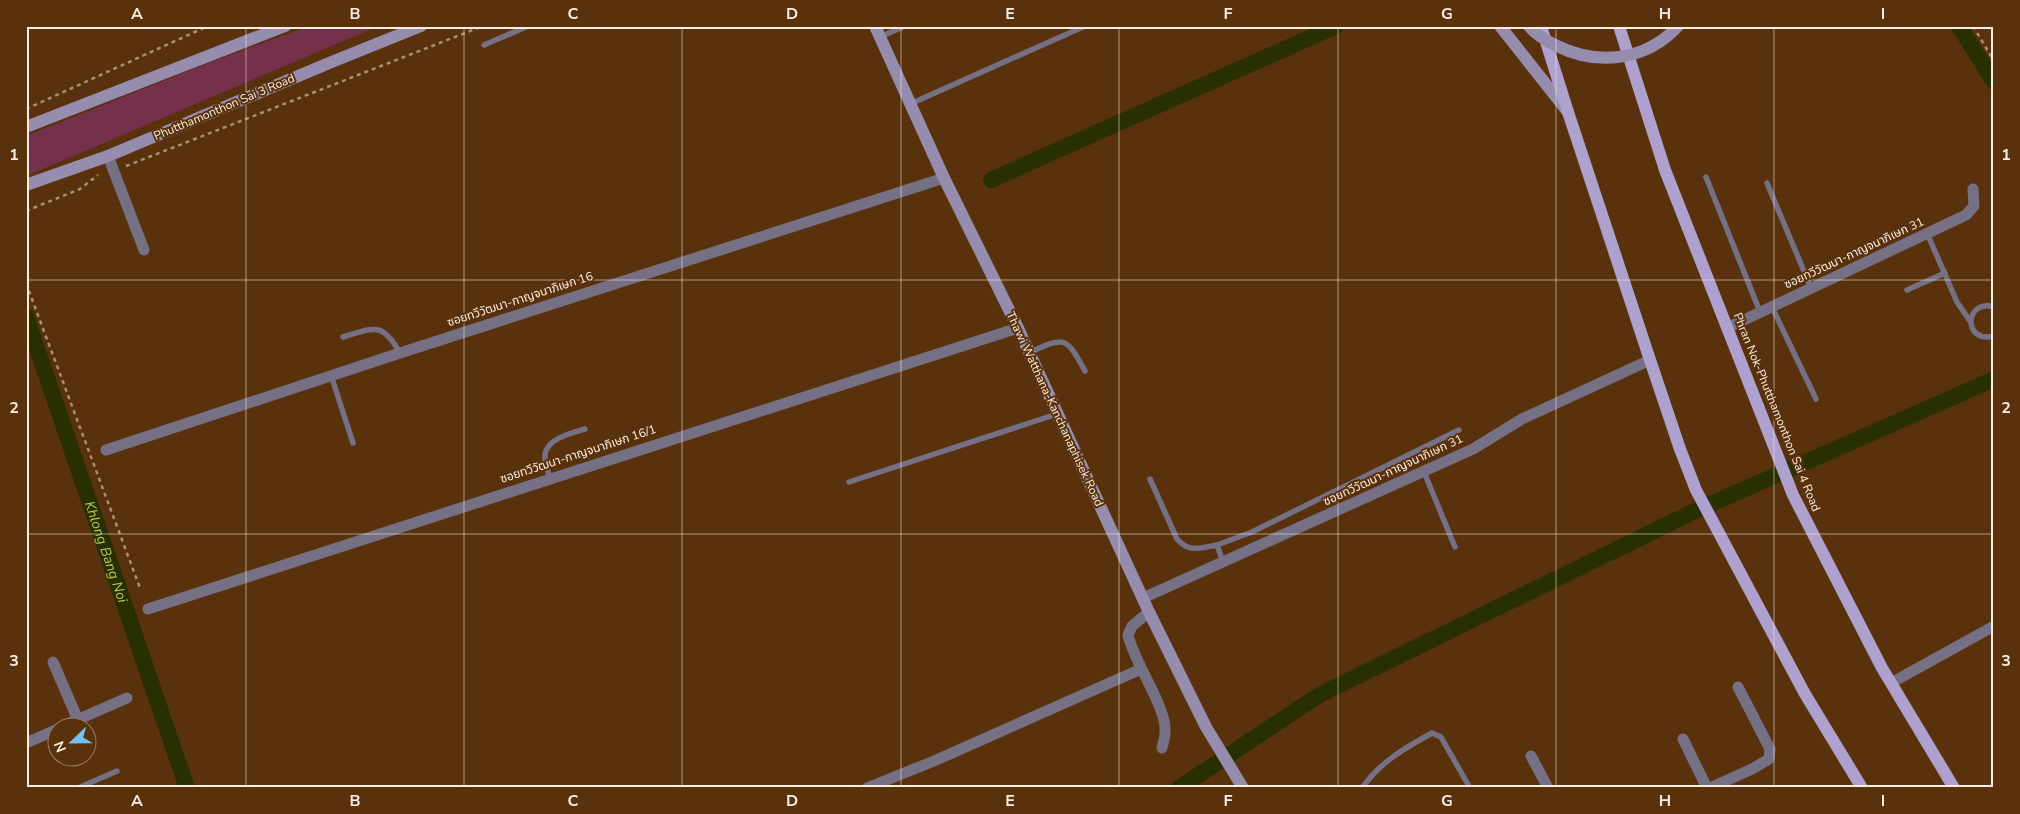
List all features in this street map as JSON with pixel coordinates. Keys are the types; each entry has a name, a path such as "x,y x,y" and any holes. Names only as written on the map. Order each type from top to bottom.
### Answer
{"main road":[{"path":"26,127 285,26"},
{"name":"Phutthamonthon Sai 3 Road","path":"30,183 108,156 421,26"},
{"path":"1500,26 1568,112"},
{"path":"1529,26 1538,36 1567,51 1591,58 1615,59 1646,49 1678,26"},
{"path":"1541,26 1650,360 1696,490 1805,694 1862,788"},
{"name":"Phran Nok-Phutthamonthon Sai 4 Road","path":"1619,26 1665,170 1793,495 1891,683 1954,788"},
{"name":"Thawi Watthana-Kanchanaphisek Road","path":"878,32 944,178 1018,328 1149,612 1206,727 1243,788"}],"street":[{"path":"108,156 144,250"},
{"name":"ซอยทวีวัฒนา-กาญจนาภิเษก 16","path":"106,450 331,375 944,178"},
{"name":"ซอยทวีวัฒนา-กาญจนาภิเษก 31","path":"1727,328 1966,215 1972,211 1975,200 1973,189"},
{"name":"ซอยทวีวัฒนา-กาญจนาภิเษก 16/1","path":"148,609 1018,328"},
{"name":"ซอยทวีวัฒนา-กาญจนาภิเษก 31","path":"1143,598 1473,449 1522,419 1650,360"},
{"path":"1149,612 1132,626 1128,636 1141,669 1164,716 1166,732 1162,748"},
{"path":"1891,683 1994,626"},
{"path":"53,662 76,716"},
{"path":"867,788 934,761 1141,669"},
{"path":"1683,739 1709,788 1752,770 1769,759 1770,749 1738,687"},
{"path":"87,716 127,698"},
{"path":"26,743 48,733"},
{"path":"1530,756 1548,788"}],"lane":[{"path":"484,45 528,26"},
{"path":"878,32 905,26"},
{"path":"910,104 1085,26"},
{"path":"1706,177 1760,312"},
{"path":"1767,183 1811,288"},
{"path":"1927,233 1957,302 1970,321 1972,329 1978,335 1986,338 1994,336"},
{"path":"1908,290 1945,273"},
{"path":"1970,321 1973,313 1979,307 1987,305 1994,307"},
{"path":"1772,307 1816,398"},
{"path":"343,338 366,331 377,330 386,332 400,353"},
{"path":"1029,353 1051,343 1058,341 1066,342 1073,349 1085,371"},
{"path":"331,375 353,443"},
{"path":"849,482 1057,414"},
{"path":"550,478 545,454 549,445 562,437 585,429"},
{"path":"1150,479 1177,539 1183,546 1195,548 1217,545 1252,532 1459,430"},
{"path":"1424,472 1455,547"},
{"path":"1217,545 1223,562"},
{"path":"1362,788 1370,776 1399,751 1432,733 1441,737 1470,788"},
{"path":"78,788 117,771"}],"path":[{"path":"26,109 208,26"},
{"path":"114,171 483,26"},
{"path":"1973,26 1994,61"},
{"path":"26,211 80,189 100,174 84,178"},
{"path":"26,284 140,588"}],"shaded area":[{"path":"309,26 379,26 26,176 26,136 206,64"}],"waterway":[{"path":"991,180 1336,26"},
{"path":"1959,26 1994,82"},
{"name":"Khlong Bang Noi","path":"26,316 187,788"},
{"path":"1179,788 1321,694 1693,512 1994,379"}]}
